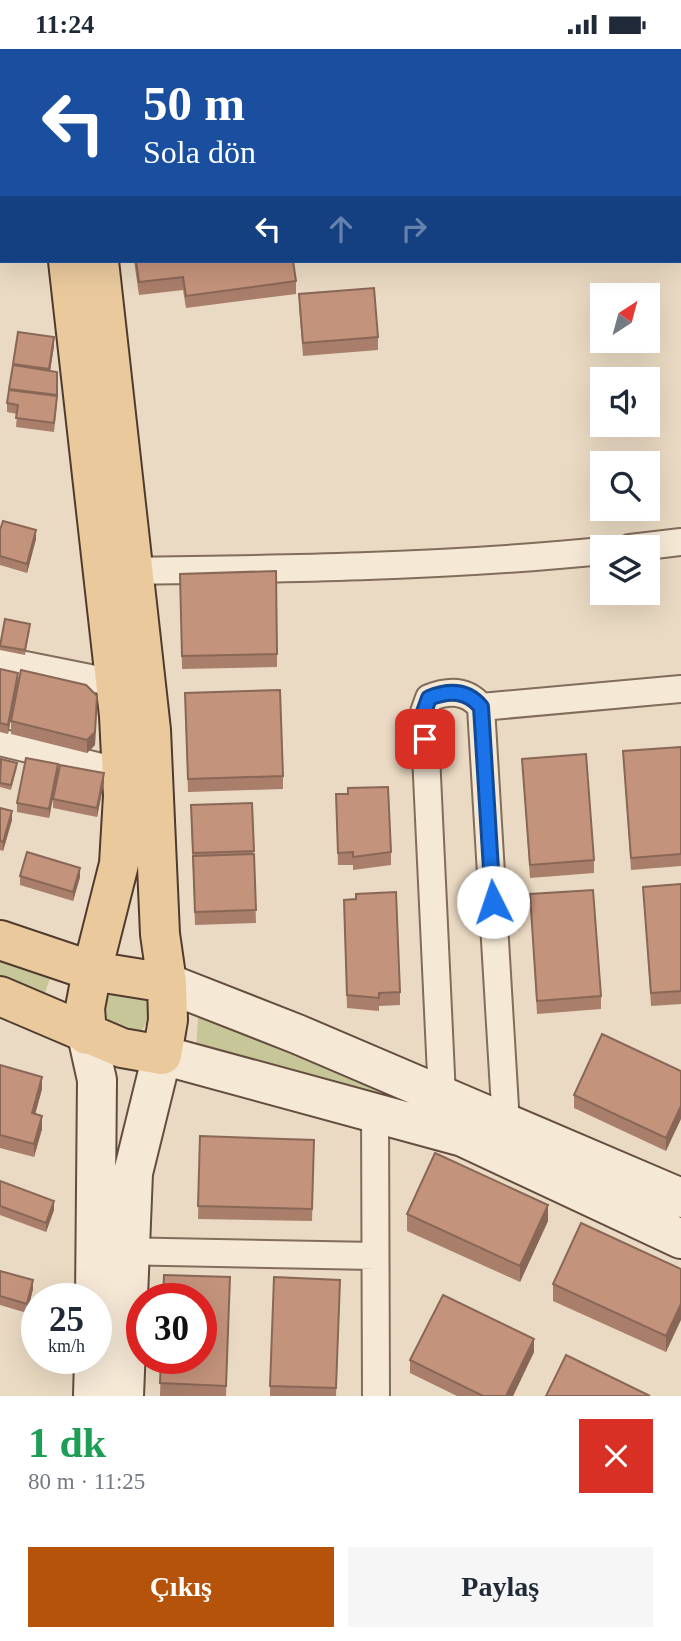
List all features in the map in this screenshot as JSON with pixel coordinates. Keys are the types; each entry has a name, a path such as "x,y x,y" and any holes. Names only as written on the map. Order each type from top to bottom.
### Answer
{"main road":[{"path":"68,263 118,571 151,730 160,934 167,983 168,1020 162,1055 114,1251 101,1283"},
{"path":"99,263 118,571 116,683 122,772 122,839 119,865 85,1008 87,1035 97,1080 114,1251 124,1396"},
{"path":"0,940 92,971 167,983 681,1198"},
{"path":"0,996 122,1048 162,1055 463,1136 681,1239"},
{"path":"93,1396 94,1374"}],"street":[{"path":"660,545 681,543"},
{"path":"118,571 429,563 590,552"},
{"path":"0,660 116,683"},
{"path":"481,707 681,689"},
{"path":"442,1096 424,712 429,698 445,692 460,693 474,699 481,707 506,1124"},
{"path":"0,742 122,772"},
{"path":"374,1111 376,1396"},
{"path":"114,1251 375,1256"}],"green space":[{"path":"0,960 50,978 43,999 0,981"},
{"path":"114,990 143,994 150,1016 142,1030 135,1034 105,1024 104,1005"},
{"path":"198,1016 416,1101 410,1110 196,1052"}],"building":[{"path":"136,263 293,263 296,281 186,296 183,277 139,282"},
{"path":"374,288 378,337 303,343 299,294"},
{"path":"18,332 54,337 49,369 13,364"},
{"path":"13,365 57,372 57,395 9,389"},
{"path":"9,390 57,396 54,423 16,418 18,405 7,403"},
{"path":"3,521 36,530 27,564 0,556 0,530"},
{"path":"276,571 277,654 182,656 180,574"},
{"path":"5,619 30,624 25,650 0,646"},
{"path":"0,669 18,673 8,725 0,723"},
{"path":"21,670 86,685 97,696 95,732 87,740 11,721"},
{"path":"280,690 283,776 188,779 185,693"},
{"path":"681,747 681,854 631,858 623,751"},
{"path":"586,754 594,860 530,865 522,759"},
{"path":"26,758 58,764 49,809 17,803"},
{"path":"1,759 17,763 11,785 0,783"},
{"path":"60,765 104,773 97,808 53,799"},
{"path":"388,787 391,852 353,857 353,852 338,853 336,794 348,794 348,788"},
{"path":"252,803 254,851 193,853 191,805"},
{"path":"0,808 12,811 3,842 0,841"},
{"path":"27,852 80,868 73,892 20,876"},
{"path":"254,854 256,910 195,912 193,856"},
{"path":"681,884 681,991 651,993 643,887"},
{"path":"593,890 601,996 537,1001 530,894"},
{"path":"396,892 400,992 379,993 379,998 347,995 344,900 356,899 356,894"},
{"path":"602,1034 681,1071 681,1106 666,1138 574,1095"},
{"path":"0,1065 42,1077 32,1113 42,1116 34,1144 0,1135"},
{"path":"200,1136 314,1140 312,1209 198,1206"},
{"path":"435,1153 548,1205 520,1266 407,1214"},
{"path":"0,1181 54,1201 46,1223 0,1206"},
{"path":"581,1223 681,1269 681,1304 666,1336 553,1284"},
{"path":"0,1271 33,1280 32,1283 21,1283 21,1302 0,1296"},
{"path":"164,1275 230,1277 226,1386 160,1383 160,1374 217,1374 217,1283 164,1283"},
{"path":"274,1277 340,1280 336,1388 270,1386"},
{"path":"443,1295 534,1339 506,1396 483,1396 410,1360"},
{"path":"566,1355 650,1396 546,1396"}],"route":[{"path":"425,739 424,712 429,698 445,692 460,693 474,699 481,707 493,902"}]}
